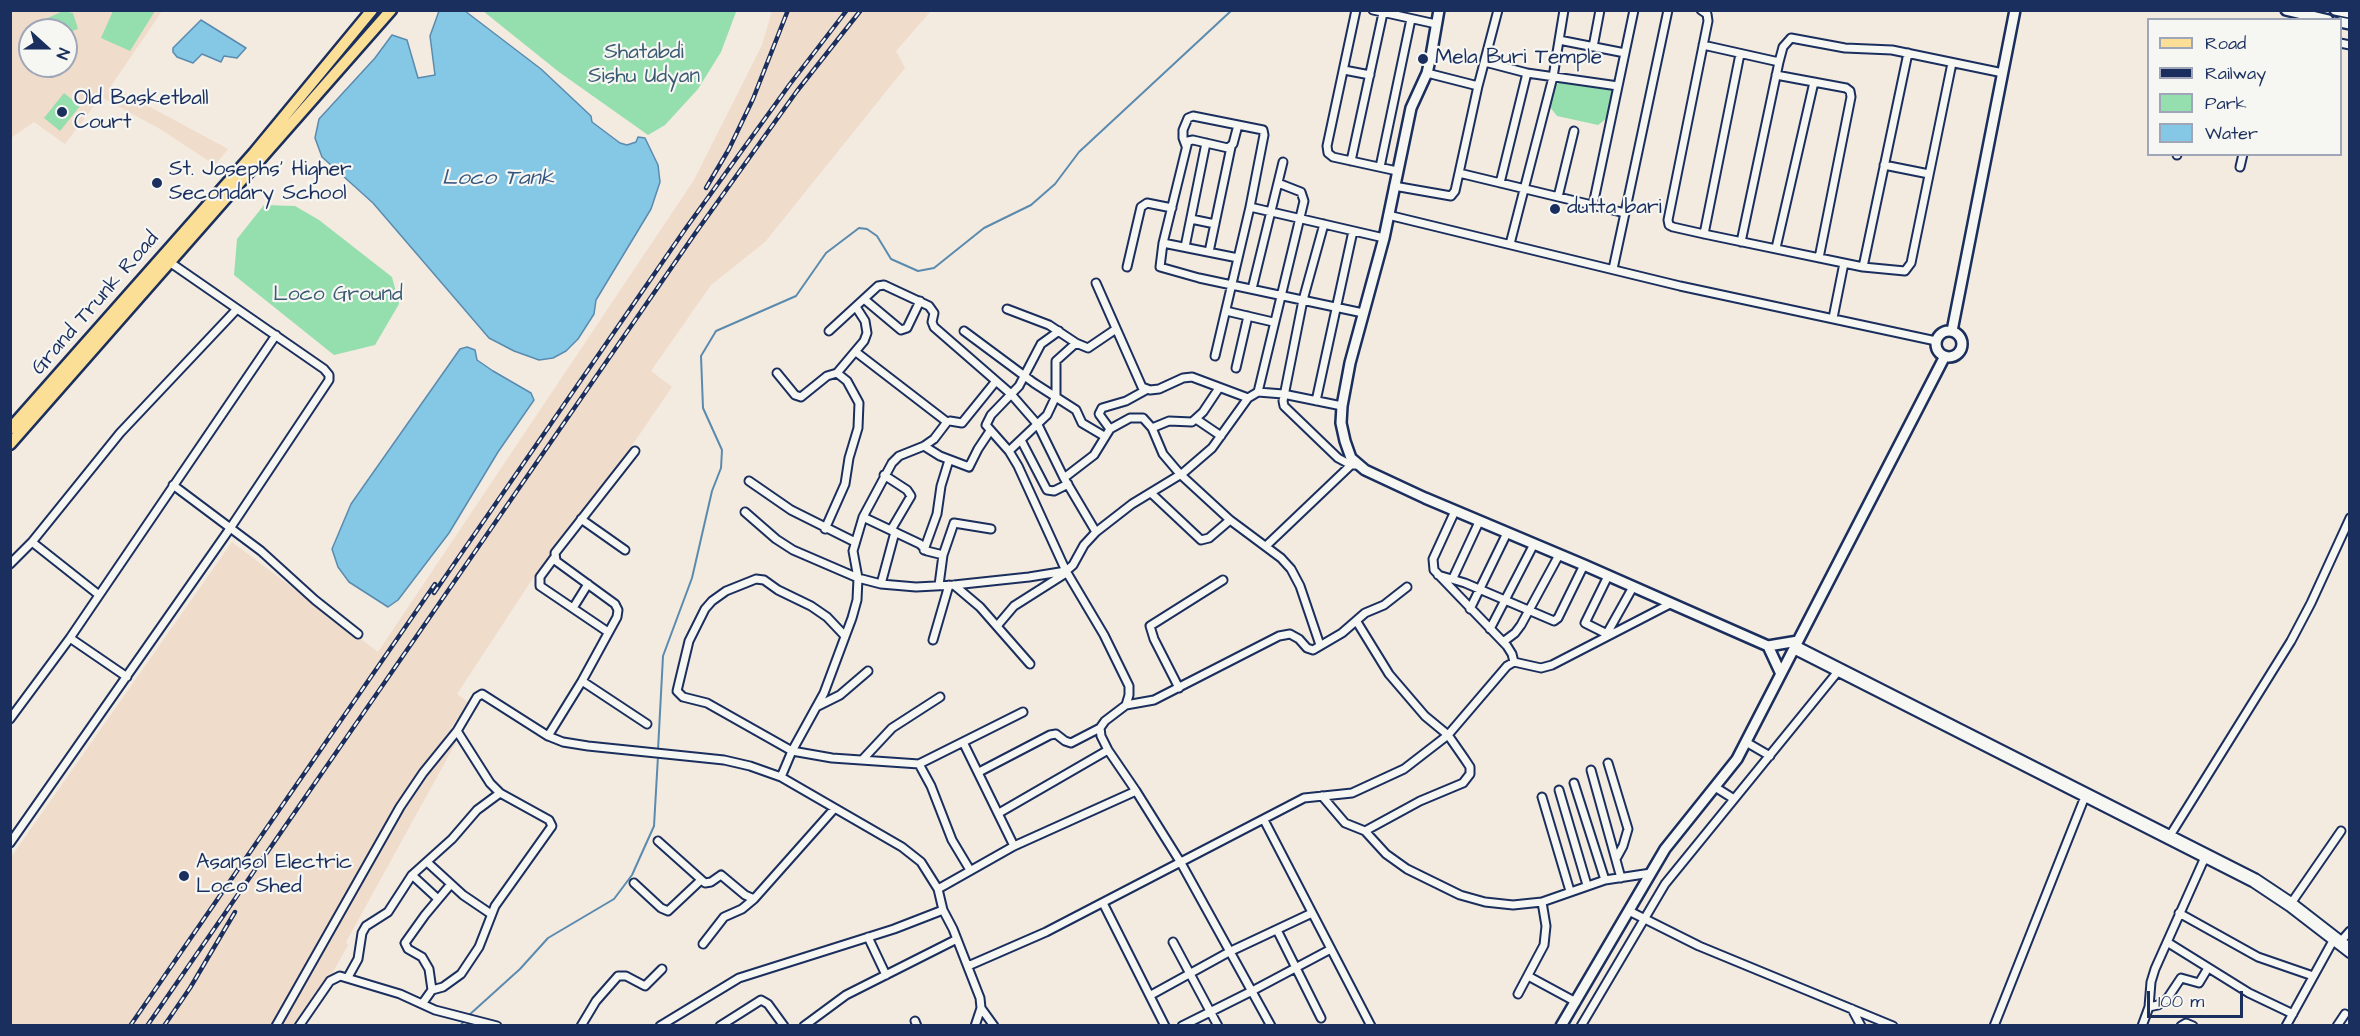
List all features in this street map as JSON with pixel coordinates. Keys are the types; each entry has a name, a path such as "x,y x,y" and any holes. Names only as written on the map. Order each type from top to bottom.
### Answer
{"main road":[{"name":"Grand Trunk Road","path":"10,429 166,260 372,10"},
{"path":"10,444 166,260 391,10"}],"street":[{"path":"1356,10 1327,146 1328,153 1333,157 1397,171"},
{"path":"1373,10 1436,24"},
{"path":"1354,465 1341,423 1350,363 1384,238 1411,108 1427,73 1439,10"},
{"path":"1394,186 1451,196 1455,191 1478,86 1498,10"},
{"path":"1510,244 1553,77 1564,10"},
{"path":"1593,47 1600,10"},
{"path":"1593,205 1634,10"},
{"path":"1613,269 1668,10"},
{"path":"1701,10 1707,14 1708,21 1668,220 1669,225 1673,227 1741,242 1863,267 1900,272 1909,268 1952,63"},
{"path":"1952,331 2015,10"},
{"path":"2286,10 2320,18"},
{"path":"2337,11 2349,14"},
{"path":"1351,161 1383,13"},
{"path":"1380,167 1411,19"},
{"path":"1741,242 1776,75 1783,47 1787,41 1797,38 1845,48 1892,50 2003,73"},
{"path":"1559,40 1625,53"},
{"path":"1703,45 1779,62"},
{"path":"1863,267 1908,53"},
{"path":"1704,234 1740,54"},
{"path":"1485,62 1527,73 1618,86"},
{"path":"1344,70 1370,75"},
{"path":"1427,73 1478,86"},
{"path":"1500,183 1527,73"},
{"path":"1776,75 1846,88 1850,91 1851,97 1819,258"},
{"path":"1776,248 1814,82"},
{"path":"1186,146 1183,130 1188,118 1193,116 1260,128 1264,135 1250,207 1215,356"},
{"path":"1209,252 1231,147 1238,125"},
{"path":"1558,197 1574,131"},
{"path":"1231,147 1188,141 1163,243 1160,267 1164,270 1363,313"},
{"path":"1185,247 1206,143"},
{"path":"2240,166 2242,156"},
{"path":"1252,289 1283,162"},
{"path":"1884,165 1929,174"},
{"path":"1459,173 1625,213"},
{"path":"997,626 1014,606 1067,572 1084,545 1096,532 1132,504 1180,474 1205,454 1248,399 1257,392 1304,196 1278,183"},
{"path":"1126,267 1141,207 1147,203 1172,208"},
{"path":"1250,207 1384,238"},
{"path":"1388,215 1680,286 1936,341"},
{"path":"1191,219 1215,224"},
{"path":"1324,224 1303,300 1283,394 1284,406 1338,458 1479,522 1584,565 1768,646 1796,645 1839,670 2273,888 2336,940 2349,954"},
{"path":"1316,401 1353,231"},
{"path":"1163,243 1238,258"},
{"path":"10,843 14,832 127,677 329,380 329,375 324,369 166,260"},
{"path":"1833,318 1844,263"},
{"path":"1096,283 1138,380 1146,390"},
{"path":"829,332 878,286 884,285 933,309 934,327 1011,394 1038,425 1066,481 1096,532"},
{"path":"864,300 901,330 907,328 920,301"},
{"path":"777,373 795,395 801,397 827,376 837,373 864,341 868,327 856,307"},
{"path":"10,564 32,542 120,433 237,309"},
{"path":"1007,309 1059,331 1088,348 1116,329"},
{"path":"1226,310 1273,322"},
{"path":"1236,368 1248,316"},
{"path":"964,331 1076,410 1086,426 1104,436"},
{"path":"1059,331 1041,344 1025,376 986,425 1009,451 1067,572 1104,635 1129,686 1126,705"},
{"path":"1952,331 1960,337 1961,347 1955,355 1946,356 1938,350 1936,341 1942,333 1952,331"},
{"path":"10,719 70,638 276,335"},
{"path":"1009,451 1047,415 1056,396 1056,361 1076,343"},
{"path":"856,352 947,422 962,423 996,381"},
{"path":"1561,1026 1665,849 1737,759 1946,356"},
{"path":"825,529 845,484 860,415 855,393 847,381 837,373"},
{"path":"1110,429 1099,414 1102,408 1119,404 1146,390 1159,389 1187,377 1248,399"},
{"path":"1152,428 1168,421 1185,423 1196,419 1219,388"},
{"path":"1257,392 1283,394 1342,406"},
{"path":"1021,440 1047,490 1054,491 1094,455 1110,429 1137,417 1147,421 1163,454 1180,474 1230,520 1266,546 1292,569 1320,645"},
{"path":"1196,419 1221,436"},
{"path":"781,777 792,751 818,706 857,600 858,578 854,551 863,517 884,475 899,456 924,446 934,439 947,422"},
{"path":"924,446 949,460 969,467 990,431"},
{"path":"608,632 540,586 538,582 562,541 634,452"},
{"path":"924,550 937,514 941,486 949,460"},
{"path":"1266,546 1354,465"},
{"path":"881,584 893,531 911,496 907,490 884,475"},
{"path":"749,481 791,510 855,542"},
{"path":"173,486 231,527 358,634"},
{"path":"1151,493 1201,540 1205,541 1230,520"},
{"path":"1455,511 1432,565 1438,575 1503,642 1512,654 1514,662"},
{"path":"745,512 776,539 793,550 858,578 881,584 916,587 952,585 1067,572"},
{"path":"863,517 920,544 924,550 943,555"},
{"path":"2171,834 2291,641 2311,603 2349,518"},
{"path":"581,519 625,550"},
{"path":"1454,578 1479,522"},
{"path":"939,585 943,555 954,523 991,530"},
{"path":"1470,609 1507,533"},
{"path":"32,542 99,595"},
{"path":"1490,629 1534,544"},
{"path":"1503,642 1515,633 1530,611 1559,555"},
{"path":"548,736 582,681 617,617 618,610 615,604 554,558"},
{"path":"1438,575 1454,578 1554,621 1558,618 1584,565"},
{"path":"1606,635 1585,623 1608,576"},
{"path":"845,636 827,617 811,606 760,579 731,589 712,601 705,609 692,634 678,687 679,695 707,703 792,751 816,756 919,764 1023,712"},
{"path":"1179,688 1154,639 1150,626 1223,580"},
{"path":"573,608 588,584"},
{"path":"952,585 980,607 1030,664"},
{"path":"933,640 952,585"},
{"path":"979,772 1050,735 1056,734 1071,743 1100,728 1105,721 1126,705 1154,700 1279,636 1290,634 1310,650 1357,622 1365,614 1394,599 1407,587"},
{"path":"1606,635 1633,587"},
{"path":"968,966 1046,932 1304,798 1353,793 1404,770 1448,735 1507,666 1514,662 1541,668 1552,665 1606,635 1670,604"},
{"path":"1357,622 1404,693 1425,716 1448,735 1470,767 1468,778 1463,783 1391,815 1365,831"},
{"path":"70,638 127,677"},
{"path":"1768,646 1781,674"},
{"path":"1581,1026 1665,884 1839,670"},
{"path":"818,706 830,702 868,671"},
{"path":"582,681 647,724"},
{"path":"276,1026 397,813 423,773 457,731 477,697 482,694 548,736 573,744 724,760 781,777 902,847 921,862 938,889 943,910 980,998 981,1008 975,1026"},
{"path":"863,759 892,728 940,697"},
{"path":"1100,728 1108,750 1181,863 1271,1026"},
{"path":"432,990 443,987 461,974 479,947 491,914 552,826 549,819 500,793 490,783 457,731"},
{"path":"963,742 1014,846"},
{"path":"1746,742 1770,756"},
{"path":"999,813 1108,750"},
{"path":"1608,763 1628,829 1617,857"},
{"path":"919,764 931,786 952,840 970,870"},
{"path":"1591,770 1621,878"},
{"path":"1574,783 1605,880"},
{"path":"1715,787 1734,799"},
{"path":"1559,790 1587,885"},
{"path":"938,889 1014,846 1136,791"},
{"path":"348,977 358,959 362,933 366,926 388,912 412,875 452,838 477,810 500,793"},
{"path":"2086,794 2171,834 2270,893 2349,947"},
{"path":"1994,1026 2086,794"},
{"path":"1322,796 1345,823 1365,831 1386,854 1407,869 1460,896 1485,902 1513,905 1542,902 1605,880 1651,873"},
{"path":"1542,796 1570,891"},
{"path":"703,945 724,917 742,909 754,899 834,809"},
{"path":"1264,820 1371,1026"},
{"path":"2292,902 2341,831"},
{"path":"658,841 701,880 708,884 720,875 745,895 754,899"},
{"path":"2142,1026 2149,1007 2151,982 2179,913 2206,856"},
{"path":"427,862 451,884 491,914"},
{"path":"412,875 438,899"},
{"path":"634,883 661,908 668,911 701,880"},
{"path":"422,1004 432,990 433,982 427,964 418,953 408,949 405,943 451,884"},
{"path":"1518,994 1544,945 1546,926 1542,902"},
{"path":"1103,903 1165,1026"},
{"path":"660,1026 739,978 868,937 943,910"},
{"path":"1629,911 1699,946 1893,1026"},
{"path":"1150,995 1229,952 1312,913"},
{"path":"2179,913 2258,957 2313,976"},
{"path":"1277,930 1321,1018"},
{"path":"2286,1026 2336,940 2349,931"},
{"path":"868,937 885,975"},
{"path":"804,1026 846,995 957,939"},
{"path":"1173,942 1218,1026"},
{"path":"2167,942 2249,993 2293,1014"},
{"path":"1182,1026 1252,992 1331,949"},
{"path":"2149,1007 2167,999 2181,978 2199,983 2208,968"},
{"path":"580,1026 596,1001 618,976 626,976 645,986 662,969"},
{"path":"299,1026 330,981 340,976 400,994 446,1013 497,1026"},
{"path":"1528,976 1576,1002"},
{"path":"720,1026 761,1000 768,1004 784,1026"},
{"path":"981,1008 994,1026"},
{"path":"1852,1009 1861,1026"},
{"path":"2337,1026 2345,1014"},
{"path":"2181,1026 2186,1023 2193,1026"}],"shaded area":[{"path":"11,11 162,11 111,86 228,149 215,165 160,129 101,97 65,144 34,122 11,138"},
{"path":"772,11 931,11 896,51 905,68 765,242 711,285 651,371 672,387 598,495 539,569 457,694 469,703 450,729 459,737 346,942 348,945 332,974 299,1025 11,1026 11,857 232,542 378,652 694,180 762,45"}],"green space":[{"name":"Shatabdi Sishu Udyan","path":"731,10 736,12 721,52 698,89 665,125 648,135 559,72 483,11"},
{"path":"63,11 73,13 75,18 48,18"},
{"path":"113,11 155,11 130,51 101,38"},
{"path":"1566,78 1609,85 1614,92 1606,119 1598,125 1557,116 1550,107 1556,85"},
{"name":"Old Basketball Court","path":"64,93 80,106 60,131 44,118"},
{"name":"Loco Ground","path":"264,205 295,206 319,220 392,277 399,304 375,345 334,355 234,275 237,239"}],"water":[{"name":"Loco Tank","path":"439,11 465,11 541,69 591,116 592,122 620,143 627,145 636,142 638,137 645,138 658,165 660,182 651,209 596,300 594,314 578,339 566,351 553,358 539,360 514,351 489,338 373,203 322,157 315,138 319,119 375,58 392,35 407,40 418,78 435,75 430,36"},
{"path":"201,20 246,48 237,58 224,56 221,62 202,54 193,63 177,57 173,48"},
{"path":"467,347 475,350 477,360 531,393 534,400 498,452 449,533 398,600 388,607 349,582 338,567 332,549 351,504 460,349"}],"waterway":[{"path":"658,750 663,656 692,578 712,491 721,468 722,450 703,408 701,356 716,331 796,296 826,253 859,228 867,229 877,236 891,259 918,271 934,268 984,228 1031,205 1055,184 1079,152 1232,10"},
{"path":"468,1016 520,969 548,938 614,899 632,875 654,826 658,756"},
{"path":"460,1026 465,1020"}],"railway":[{"path":"706,188 729,149 753,99 788,10"},
{"path":"434,593 686,228 790,84 847,10"},
{"path":"147,1026 694,235 797,91 861,10"},
{"path":"130,1026 435,584"},
{"path":"164,1026 190,988 235,912"}],"place":[{"name":"Mela Buri Temple","path":"1423,59"},
{"name":"Old Basketball Court","path":"62,112"},
{"name":"St. Josephs' Higher Secondary School","path":"157,183"},
{"name":"dutta bari","path":"1555,209"},
{"name":"Asansol Electric Loco Shed","path":"184,876"}]}
